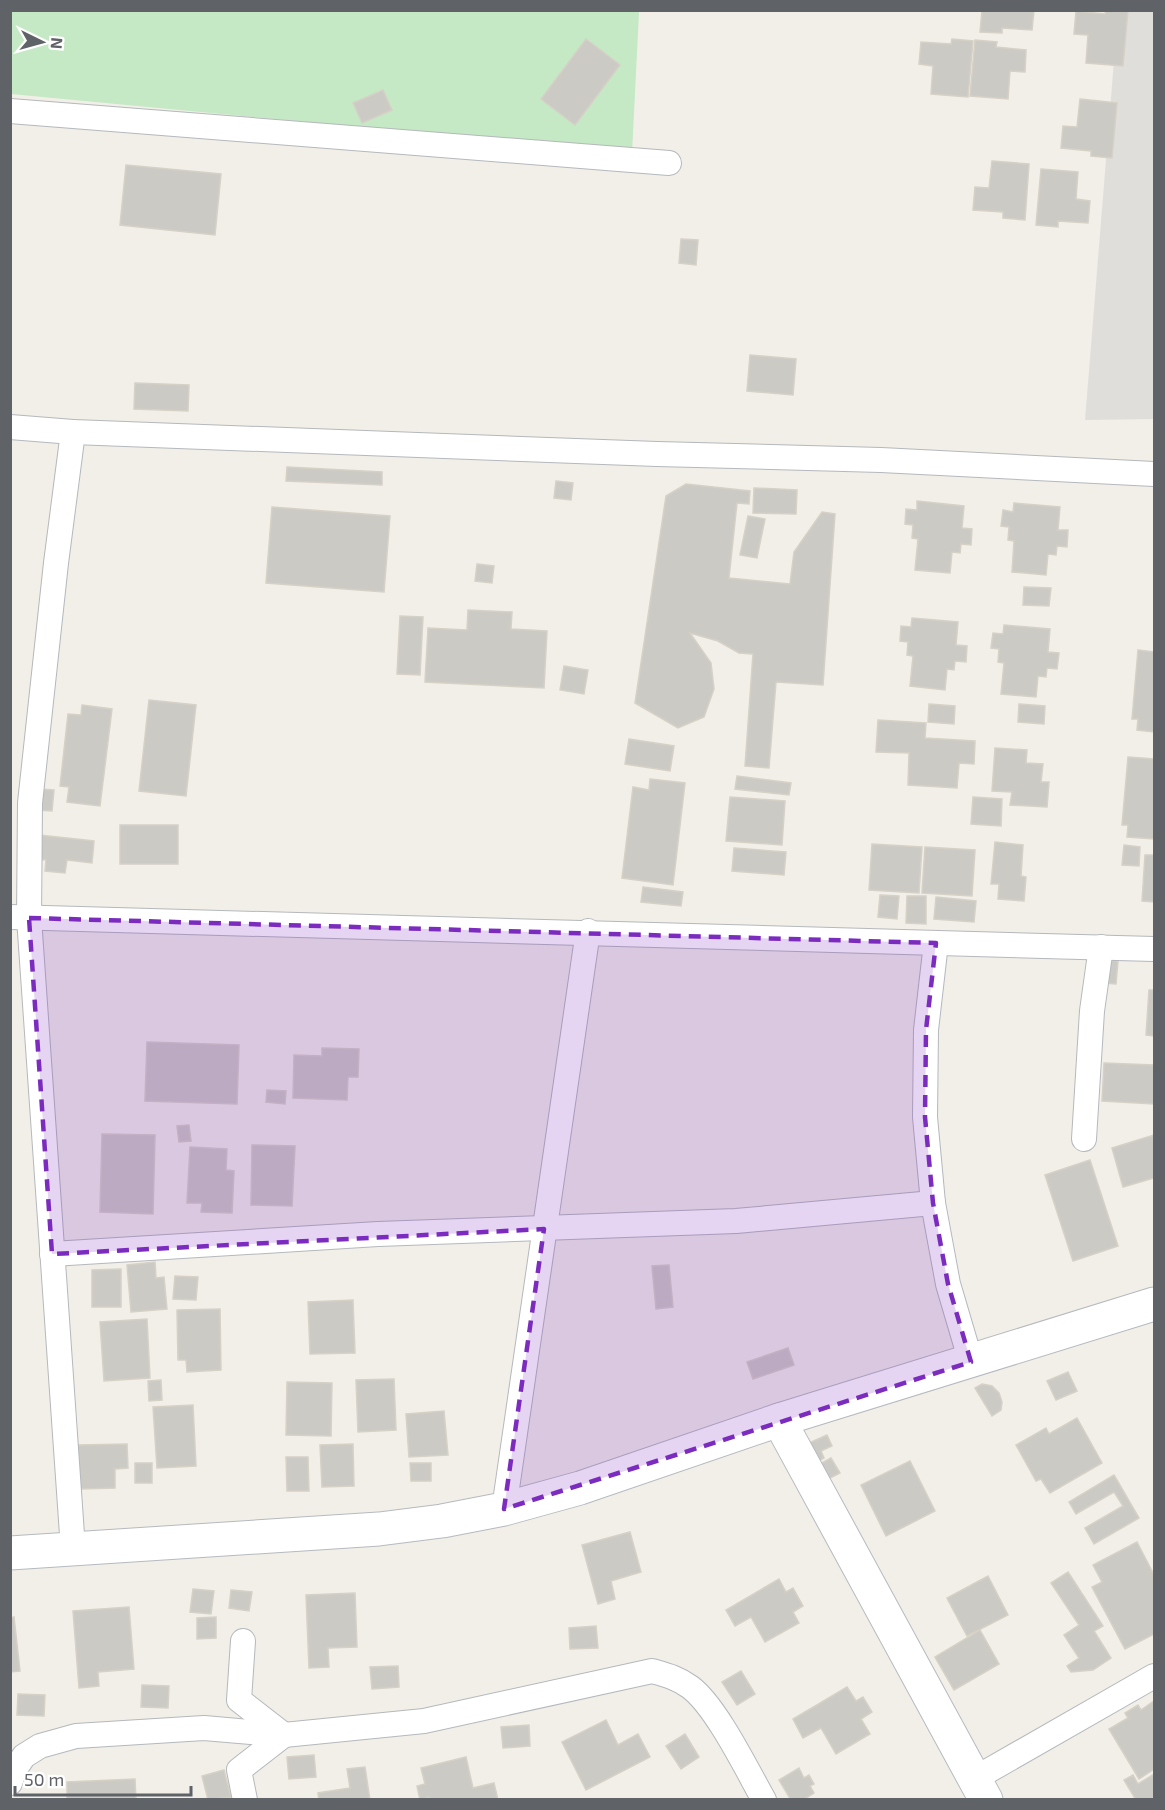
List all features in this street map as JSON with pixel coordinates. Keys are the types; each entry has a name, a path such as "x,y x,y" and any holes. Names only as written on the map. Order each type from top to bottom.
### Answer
{"main road":[{"path":"10,1553 380,1529 442,1521 504,1509 580,1488 779,1420 1155,1304"},
{"path":"779,1420 980,1789"}],"street":[{"path":"10,111 669,163"},
{"path":"10,428 657,454 881,460 1155,474"},
{"path":"73,432 56,563 20,917 52,1254 73,1549"},
{"path":"20,917 1155,949"},
{"path":"504,1509 588,932"},
{"path":"936,943 926,1030 925,1117 933,1203 948,1284 971,1362"},
{"path":"1084,1139 1092,1011 1101,947"},
{"path":"52,1254 260,1240 736,1221 933,1203"},
{"path":"243,1641 239,1700 284,1735"},
{"path":"10,1783 15,1769 24,1756 40,1746 76,1736 204,1728 284,1735 424,1721 652,1671 672,1676 692,1689 716,1718 764,1800"},
{"path":"980,1789 1155,1676"},
{"path":"245,1800 239,1770 284,1735"}],"highlighted area":[{"path":"29,918 936,943 926,1030 925,1117 933,1203 948,1284 971,1362 504,1509 544,1229 52,1254"}],"shaded area":[{"path":"1118,11 1154,11 1154,419 1085,420"}],"green space":[{"path":"631,10 639,12 632,153 11,94 10,11"}],"building":[{"path":"982,10 1034,10 1032,30 1002,28 1002,33 980,32"},
{"path":"1106,10 1128,10 1123,66 1086,63 1088,35 1074,34 1076,11 1105,14"},
{"path":"586,39 620,65 575,125 541,99"},
{"path":"952,39 973,41 968,97 931,94 933,66 919,64 921,42 951,44"},
{"path":"975,40 997,42 996,47 1026,50 1025,72 1010,71 1008,99 970,96"},
{"path":"383,90 392,110 362,123 353,103"},
{"path":"1080,99 1117,103 1112,158 1091,156 1091,151 1061,148 1063,126 1077,127"},
{"path":"992,161 1029,164 1025,220 1003,218 1003,212 973,210 975,187 989,188"},
{"path":"126,165 221,174 215,235 120,225"},
{"path":"1041,169 1078,172 1076,199 1090,201 1088,223 1058,221 1058,227 1036,225"},
{"path":"681,239 698,240 696,265 679,263"},
{"path":"750,355 796,359 793,395 747,391"},
{"path":"135,383 189,385 188,411 134,409"},
{"path":"287,467 382,472 382,485 286,481"},
{"path":"556,481 573,483 571,500 554,498"},
{"path":"686,484 750,491 749,504 737,503 729,578 790,584 794,552 822,512 835,514 823,685 776,682 769,768 745,766 753,654 739,653 718,641 690,633 711,663 714,689 704,717 678,728 635,703 666,496"},
{"path":"754,488 797,490 796,514 753,513"},
{"path":"917,501 964,506 962,528 972,529 971,545 961,544 960,553 952,552 950,573 915,570 918,539 912,538 913,525 905,524 906,509 917,510"},
{"path":"1014,503 1060,507 1058,530 1068,530 1067,547 1057,546 1056,555 1048,554 1046,575 1012,572 1014,541 1008,540 1009,527 1001,526 1003,510 1013,512"},
{"path":"272,507 390,516 384,592 266,583"},
{"path":"748,516 765,519 757,558 740,555"},
{"path":"477,564 494,566 492,583 475,581"},
{"path":"1024,587 1051,588 1049,606 1023,605"},
{"path":"468,610 512,612 511,629 547,631 544,688 425,682 428,628 467,630"},
{"path":"400,616 423,617 420,675 397,674"},
{"path":"912,618 958,622 956,645 967,646 966,662 955,661 954,670 947,669 945,690 910,686 913,656 907,655 908,642 900,641 901,626 911,627"},
{"path":"1004,625 1050,629 1048,652 1059,653 1057,669 1047,668 1046,677 1038,676 1036,697 1001,694 1004,663 998,662 999,649 991,648 993,633 1003,634"},
{"path":"1138,650 1154,652 1154,732 1137,730 1138,719 1132,719"},
{"path":"564,666 588,670 584,694 560,690"},
{"path":"149,700 196,705 186,796 139,791"},
{"path":"929,704 955,706 954,724 928,722"},
{"path":"1019,704 1045,706 1044,724 1018,722"},
{"path":"82,705 112,709 100,806 67,802 69,787 60,786 68,714 81,715"},
{"path":"878,720 926,723 925,738 975,741 974,764 959,763 957,788 908,785 909,753 876,752"},
{"path":"629,739 674,746 670,771 625,764"},
{"path":"995,748 1027,750 1026,763 1043,764 1041,782 1049,782 1047,807 1010,805 1012,792 992,791"},
{"path":"1128,757 1154,759 1154,839 1127,837 1128,825 1122,825"},
{"path":"737,776 791,783 789,795 735,789"},
{"path":"650,779 685,783 673,885 622,878 633,787 649,790"},
{"path":"39,789 54,790 52,811 36,810"},
{"path":"730,797 785,801 782,845 726,841"},
{"path":"973,797 1002,799 1001,826 971,824"},
{"path":"120,825 178,825 178,864 120,864"},
{"path":"39,835 94,841 92,863 67,860 65,873 45,871 46,860 36,859"},
{"path":"995,842 1023,845 1021,876 1026,877 1024,901 998,899 999,884 991,884"},
{"path":"872,844 922,847 919,893 869,890"},
{"path":"1124,845 1140,847 1139,866 1122,865"},
{"path":"925,847 975,850 972,896 922,893"},
{"path":"734,848 786,852 784,875 732,871"},
{"path":"1145,855 1154,855 1154,902 1142,901"},
{"path":"643,887 683,892 681,906 641,902"},
{"path":"880,895 899,896 897,919 878,917"},
{"path":"907,896 926,896 926,924 906,923"},
{"path":"936,897 976,901 974,922 934,919"},
{"path":"1107,960 1118,961 1116,984 1104,983"},
{"path":"1149,990 1154,990 1154,1036 1146,1035"},
{"path":"147,1042 239,1045 237,1104 145,1101"},
{"path":"322,1048 359,1049 358,1077 348,1077 347,1100 293,1098 294,1055 322,1056"},
{"path":"1104,1063 1154,1065 1154,1104 1102,1101"},
{"path":"267,1090 286,1091 285,1104 266,1102"},
{"path":"189,1125 191,1141 179,1142 177,1126"},
{"path":"102,1134 155,1135 153,1214 100,1212"},
{"path":"1154,1135 1154,1178 1123,1187 1112,1148"},
{"path":"252,1145 295,1146 292,1206 251,1205"},
{"path":"190,1147 227,1149 226,1170 234,1171 232,1213 201,1212 202,1203 187,1203"},
{"path":"1090,1160 1118,1246 1073,1261 1045,1175"},
{"path":"155,1262 156,1278 164,1277 167,1309 131,1312 127,1265"},
{"path":"669,1265 673,1307 656,1309 652,1266"},
{"path":"121,1269 121,1307 92,1307 92,1270"},
{"path":"175,1276 198,1277 196,1300 173,1299"},
{"path":"353,1300 355,1353 310,1354 308,1302"},
{"path":"220,1309 221,1370 187,1372 186,1360 178,1360 177,1310"},
{"path":"147,1319 150,1378 104,1381 100,1322"},
{"path":"788,1348 794,1365 753,1379 747,1362"},
{"path":"1068,1372 1077,1391 1056,1400 1047,1381"},
{"path":"394,1379 396,1430 358,1432 356,1380"},
{"path":"161,1380 162,1400 149,1401 148,1381"},
{"path":"287,1382 332,1383 331,1436 286,1435"},
{"path":"982,1384 992,1386 999,1393 1002,1402 1001,1410 992,1416 975,1388"},
{"path":"193,1405 196,1466 157,1468 153,1407"},
{"path":"444,1411 448,1455 409,1457 406,1414"},
{"path":"1077,1418 1102,1463 1050,1493 1041,1479 1036,1481 1016,1445 1046,1428 1049,1434"},
{"path":"827,1435 832,1446 821,1451 824,1458 815,1463 807,1444"},
{"path":"127,1444 128,1468 115,1469 115,1488 80,1489 78,1445"},
{"path":"353,1444 354,1486 322,1487 320,1445"},
{"path":"286,1457 308,1457 309,1491 287,1491"},
{"path":"831,1458 840,1473 826,1480 818,1465"},
{"path":"910,1461 935,1511 886,1536 861,1485"},
{"path":"135,1463 152,1463 152,1483 135,1483"},
{"path":"410,1463 431,1463 431,1481 411,1481"},
{"path":"1114,1475 1139,1518 1094,1544 1085,1528 1123,1506 1114,1492 1076,1514 1069,1502"},
{"path":"630,1532 641,1572 611,1581 615,1599 598,1604 582,1545"},
{"path":"1137,1542 1154,1575 1154,1634 1125,1649 1092,1587 1102,1582 1093,1565"},
{"path":"1068,1572 1103,1626 1094,1631 1111,1658 1093,1670 1071,1672 1067,1666 1079,1658 1064,1635 1079,1625 1051,1583"},
{"path":"988,1576 1008,1615 967,1636 947,1598"},
{"path":"779,1579 786,1592 793,1588 803,1606 793,1612 799,1623 765,1642 751,1617 735,1626 726,1610"},
{"path":"193,1589 214,1591 211,1614 190,1612"},
{"path":"231,1590 252,1592 249,1611 229,1608"},
{"path":"355,1593 357,1647 328,1648 329,1667 309,1668 306,1595"},
{"path":"129,1607 134,1669 98,1672 99,1686 79,1688 73,1611"},
{"path":"14,1617 20,1671 10,1672 10,1618"},
{"path":"216,1617 216,1638 197,1639 197,1618"},
{"path":"596,1626 598,1648 570,1649 569,1628"},
{"path":"980,1630 999,1664 954,1690 935,1657"},
{"path":"398,1666 399,1687 372,1689 370,1667"},
{"path":"741,1671 755,1694 737,1705 722,1682"},
{"path":"142,1685 169,1686 168,1708 141,1707"},
{"path":"847,1687 856,1701 863,1697 872,1712 861,1719 870,1734 836,1754 821,1728 803,1738 793,1719"},
{"path":"18,1694 45,1695 44,1716 17,1715"},
{"path":"1154,1701 1154,1769 1139,1779 1109,1729 1128,1718 1125,1713 1138,1705 1141,1710"},
{"path":"606,1720 618,1745 638,1734 650,1757 586,1790 562,1742"},
{"path":"529,1725 530,1746 503,1748 501,1727"},
{"path":"685,1734 699,1757 681,1769 666,1746"},
{"path":"314,1755 316,1777 289,1779 287,1757"},
{"path":"466,1757 473,1788 494,1783 498,1800 429,1800 429,1797 420,1800 417,1786 425,1784 421,1768"},
{"path":"365,1767 370,1800 319,1800 318,1793 350,1788 347,1769"},
{"path":"799,1768 804,1778 809,1775 814,1784 810,1786 814,1793 803,1800 791,1800 779,1780"},
{"path":"224,1770 231,1797 208,1800 202,1776"},
{"path":"1154,1774 1154,1797 1151,1800 1136,1800 1124,1780 1133,1775 1138,1784"},
{"path":"135,1779 136,1800 67,1800 67,1782"}]}
